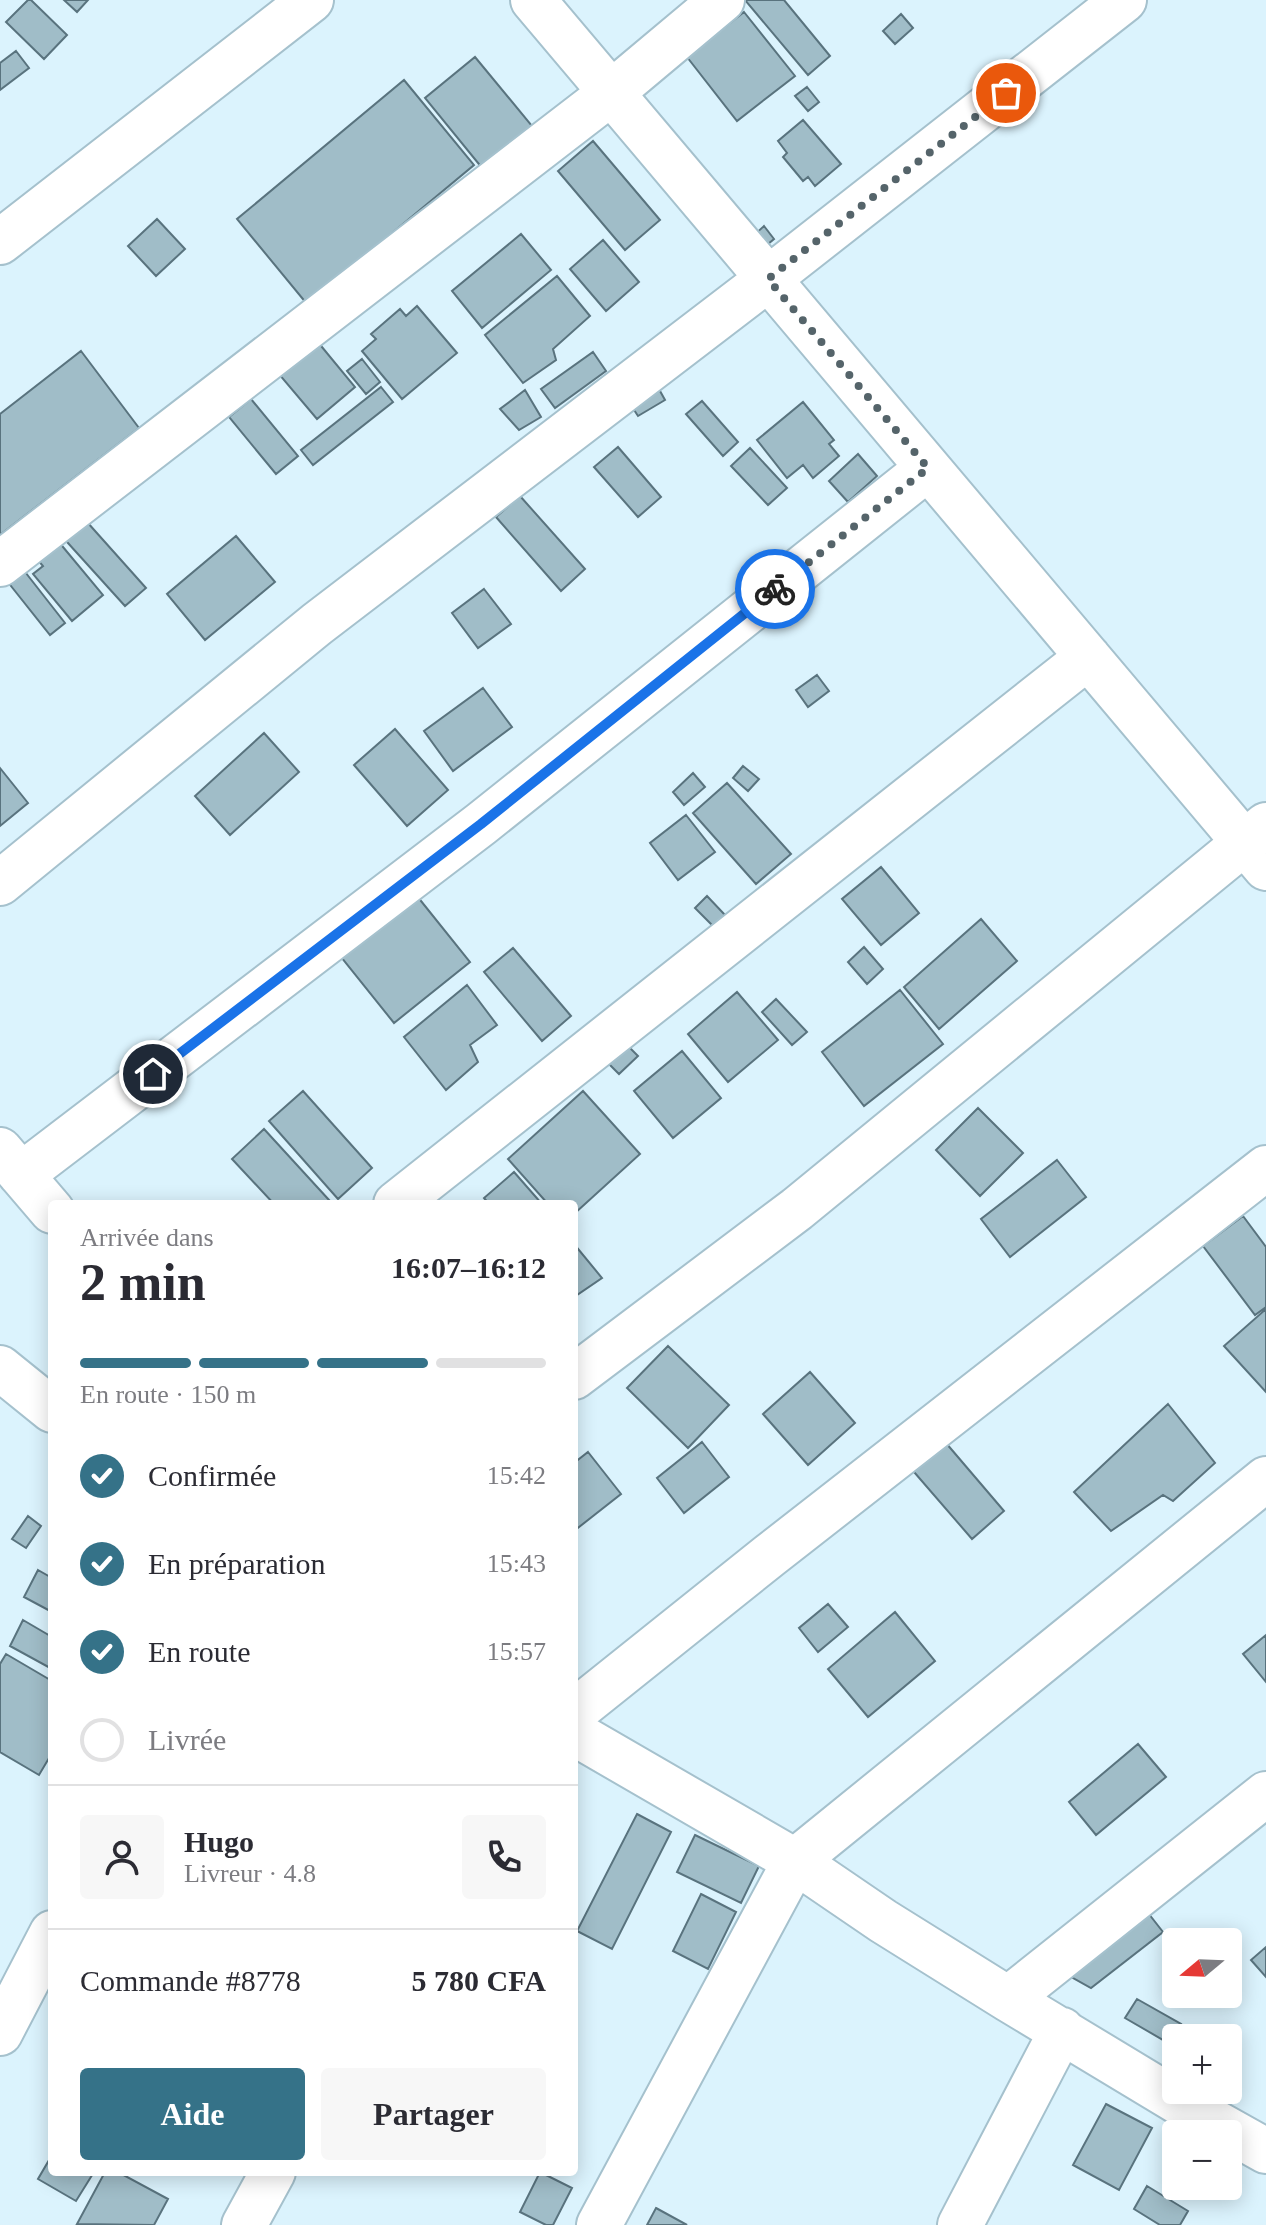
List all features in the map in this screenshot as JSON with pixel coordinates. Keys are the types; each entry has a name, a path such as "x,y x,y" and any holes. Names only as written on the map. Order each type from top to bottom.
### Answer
{"street":[{"path":"0,242 311,0"},
{"path":"533,0 1088,657 1259,845 797,1209 578,1374"},
{"path":"0,564 611,93 722,0"},
{"path":"0,883 317,624 768,279 1124,0"},
{"path":"48,1206 11,1162 481,824 928,468"},
{"path":"401,1200 1088,657"},
{"path":"578,1709 1266,1168"},
{"path":"0,1368 48,1407"},
{"path":"599,2225 795,1861 1266,1479"},
{"path":"578,1735 795,1861 883,1921 1008,1999 1258,2136"},
{"path":"1008,1999 1266,1794"},
{"path":"0,2033 48,1941"},
{"path":"960,2225 1062,2030"},
{"path":"244,2225 271,2176"}],"building":[{"path":"28,0 67,35 44,59 6,22"},
{"path":"64,0 88,0 77,12"},
{"path":"745,0 784,0 830,56 808,75"},
{"path":"744,12 795,76 737,121 687,57"},
{"path":"901,14 913,28 895,44 883,31"},
{"path":"16,51 29,68 0,90 0,63"},
{"path":"475,57 537,132 487,174 425,98"},
{"path":"404,80 474,165 307,304 237,219"},
{"path":"807,87 819,102 808,111 795,96"},
{"path":"803,120 841,164 815,186 808,177 803,181 783,157 787,153 778,141"},
{"path":"593,141 660,220 625,250 558,171"},
{"path":"157,219 185,249 156,276 128,246"},
{"path":"764,226 774,239 762,249 752,237"},
{"path":"521,234 551,270 482,328 452,291"},
{"path":"603,240 639,282 606,311 570,269"},
{"path":"557,276 590,316 553,349 556,360 523,383 485,335"},
{"path":"417,306 457,353 402,399 362,351 376,339 371,334 400,309 406,316"},
{"path":"317,341 355,387 317,419 278,373"},
{"path":"81,351 139,428 0,535 0,414"},
{"path":"593,352 606,371 555,408 541,389"},
{"path":"362,359 380,382 366,394 347,371"},
{"path":"655,382 665,400 638,416 627,399"},
{"path":"381,387 393,402 313,465 301,450"},
{"path":"525,390 541,417 519,430 500,409"},
{"path":"251,399 298,456 276,474 229,417"},
{"path":"702,401 738,442 723,456 686,414"},
{"path":"803,402 834,440 829,444 839,456 813,478 803,465 787,478 757,440"},
{"path":"618,447 661,497 638,517 594,467"},
{"path":"750,448 787,488 768,505 731,466"},
{"path":"858,454 877,476 848,502 829,481"},
{"path":"520,496 585,569 561,591 496,517"},
{"path":"79,513 146,588 125,606 58,532"},
{"path":"236,536 275,582 205,640 167,594"},
{"path":"58,541 103,595 72,621 33,574 43,566 37,559"},
{"path":"22,568 65,623 50,635 7,581"},
{"path":"484,589 511,624 478,648 452,613"},
{"path":"817,675 829,691 808,707 796,690"},
{"path":"483,688 512,727 453,771 424,731"},
{"path":"395,729 448,790 407,826 354,765"},
{"path":"264,733 299,772 230,835 195,796"},
{"path":"743,766 759,779 748,791 733,778"},
{"path":"0,768 28,803 0,826"},
{"path":"693,773 705,787 684,805 673,792"},
{"path":"727,783 791,854 756,884 693,813"},
{"path":"686,815 715,852 678,880 650,843"},
{"path":"881,867 919,913 881,945 842,899"},
{"path":"417,896 470,962 394,1023 341,957"},
{"path":"707,896 725,915 713,926 695,908"},
{"path":"981,919 1017,961 939,1029 904,987"},
{"path":"864,947 883,969 867,984 848,962"},
{"path":"513,948 571,1016 542,1041 484,972"},
{"path":"467,985 497,1025 470,1045 478,1062 446,1090 404,1037"},
{"path":"900,990 943,1044 864,1106 822,1052"},
{"path":"737,992 778,1040 728,1082 688,1034"},
{"path":"776,999 807,1032 792,1045 762,1012"},
{"path":"627,1045 638,1056 619,1074 607,1062"},
{"path":"682,1051 721,1098 673,1138 634,1091"},
{"path":"303,1091 372,1168 338,1199 269,1121"},
{"path":"583,1091 640,1154 578,1210 578,1200 544,1200 508,1159"},
{"path":"978,1108 1023,1153 980,1196 936,1150"},
{"path":"264,1129 329,1200 270,1200 232,1159"},
{"path":"1057,1160 1086,1197 1010,1257 981,1219"},
{"path":"514,1172 538,1200 486,1200 484,1198"},
{"path":"1243,1216 1266,1247 1266,1307 1255,1315 1203,1246"},
{"path":"578,1249 602,1278 578,1294"},
{"path":"1266,1309 1266,1392 1224,1346"},
{"path":"668,1346 729,1405 688,1448 627,1388"},
{"path":"810,1372 855,1423 808,1465 763,1414"},
{"path":"1168,1404 1215,1463 1173,1501 1163,1495 1111,1531 1074,1492"},
{"path":"940,1436 1004,1511 972,1539 908,1465"},
{"path":"702,1442 729,1477 684,1513 657,1478"},
{"path":"588,1452 621,1494 578,1528 578,1460"},
{"path":"28,1516 41,1526 26,1548 12,1539"},
{"path":"38,1570 48,1576 48,1610 24,1597"},
{"path":"828,1604 848,1627 818,1652 799,1628"},
{"path":"895,1612 935,1661 868,1717 828,1669"},
{"path":"23,1620 48,1635 48,1667 10,1646"},
{"path":"1266,1635 1266,1682 1243,1654"},
{"path":"6,1654 48,1679 48,1760 39,1775 0,1752 0,1664"},
{"path":"1138,1744 1166,1777 1096,1835 1069,1802"},
{"path":"637,1814 671,1832 612,1949 578,1929"},
{"path":"695,1835 759,1866 741,1903 677,1872"},
{"path":"701,1894 736,1912 708,1969 673,1951"},
{"path":"1145,1909 1162,1931 1091,1988 1066,1974"},
{"path":"1266,1947 1266,1977 1251,1960"},
{"path":"1137,1999 1181,2024 1162,2024 1162,2039 1125,2018"},
{"path":"1106,2104 1152,2128 1119,2190 1073,2165"},
{"path":"48,2162 48,2176 92,2176 76,2201 38,2179"},
{"path":"103,2176 125,2176 168,2199 154,2225 77,2224"},
{"path":"538,2176 548,2176 572,2188 553,2225 546,2225 520,2212"},
{"path":"1147,2186 1162,2195 1162,2200 1170,2200 1188,2211 1180,2225 1160,2225 1134,2209"},
{"path":"656,2208 687,2225 647,2225"}],"way so far":[{"path":"775,589 928,468 768,279 1006,93"}],"route":[{"path":"153,1074 481,824 775,589"}]}
